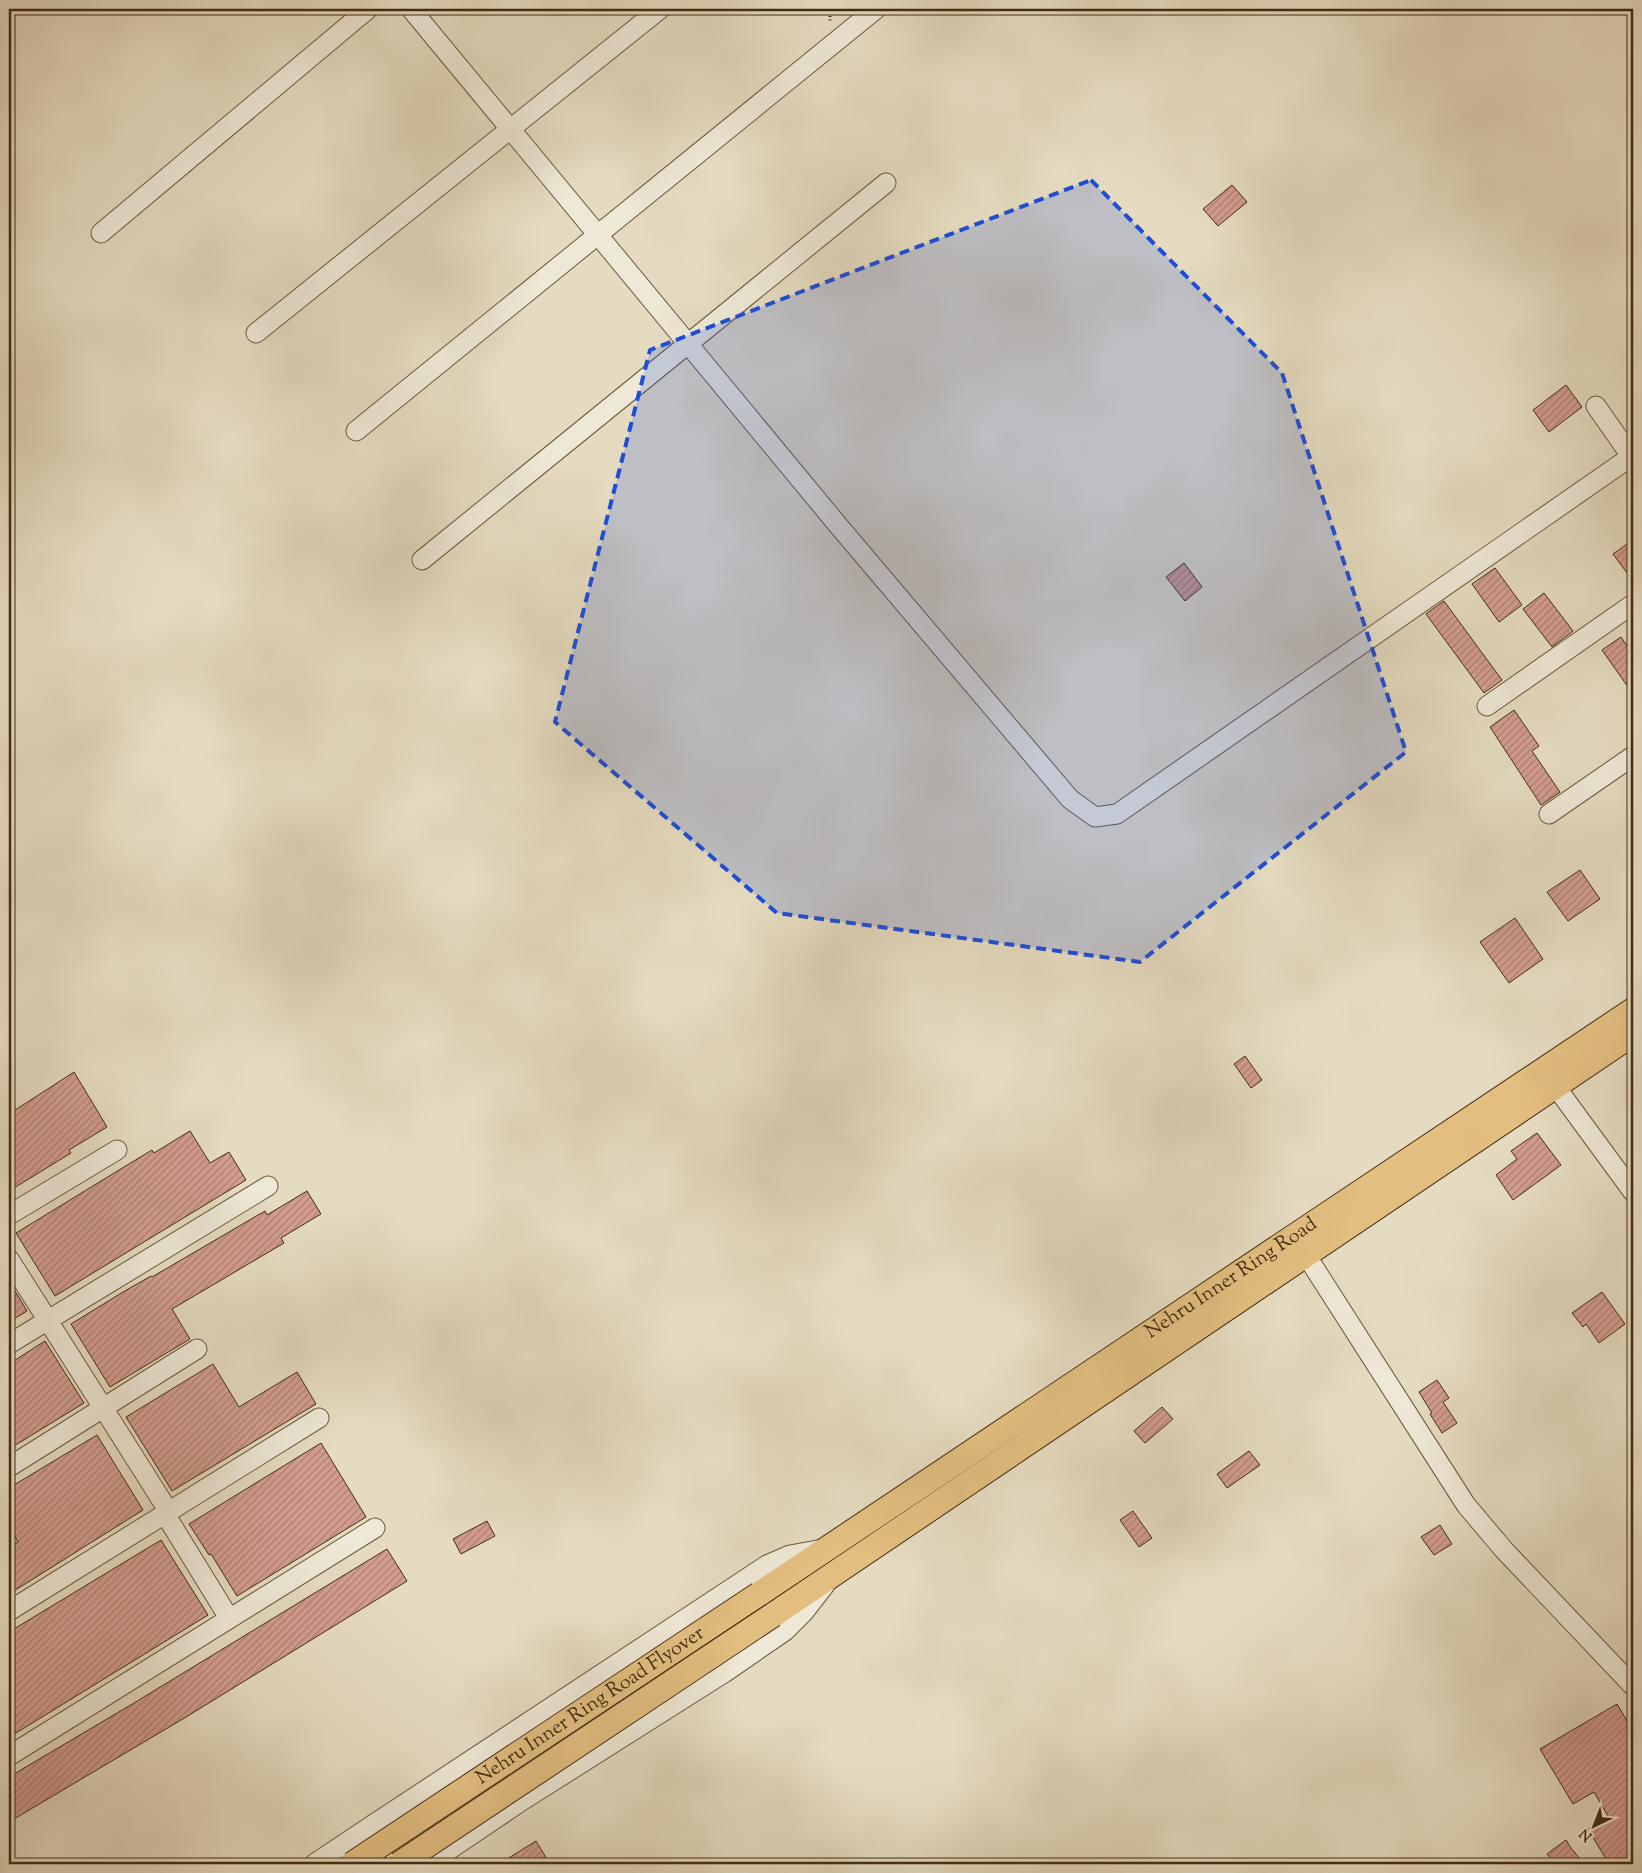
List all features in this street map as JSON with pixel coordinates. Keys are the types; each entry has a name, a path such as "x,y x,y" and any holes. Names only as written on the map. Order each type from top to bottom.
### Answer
{"main road":[{"name":"Nehru Inner Ring Road","path":"833,1575 962,1473 1633,1010"},
{"name":"Nehru Inner Ring Road","path":"828,1548 962,1473 1306,1256 1633,1034"},
{"name":"Nehru Inner Ring Road Flyover","path":"352,1864 828,1548"},
{"name":"Nehru Inner Ring Road Flyover","path":"398,1864 833,1575"}],"street":[{"path":"102,233 368,9"},
{"path":"411,9 837,524 1063,792 1095,817 1117,814 1632,458 1596,406"},
{"path":"256,333 660,9"},
{"path":"356,431 876,9"},
{"path":"422,560 886,182"},
{"path":"1487,706 1633,604"},
{"path":"1549,814 1633,756"},
{"path":"1556,1087 1633,1192"},
{"path":"9,1215 117,1150"},
{"path":"9,1344 268,1186"},
{"path":"1306,1256 1466,1505 1504,1550 1633,1686"},
{"path":"9,1259 167,1513 229,1618"},
{"path":"9,1467 197,1349"},
{"path":"9,1612 319,1418"},
{"path":"9,1756 375,1528"},
{"path":"314,1864 767,1565 790,1555 828,1548"},
{"path":"428,1864 520,1802 724,1673 785,1631 804,1612 833,1575"},
{"path":"374,1824 403,1864"}],"highlighted area":[{"path":"1091,180 1282,373 1406,752 1140,962 777,913 555,722 650,350"}],"building":[{"path":"1232,185 1247,202 1218,226 1203,209"},
{"path":"1566,385 1582,407 1549,432 1533,410"},
{"path":"1633,540 1633,581 1613,554"},
{"path":"1184,563 1202,587 1185,601 1166,577"},
{"path":"1495,568 1522,605 1499,622 1472,584"},
{"path":"1544,593 1573,631 1552,647 1523,609"},
{"path":"1444,601 1502,680 1484,693 1426,614"},
{"path":"1621,637 1633,655 1633,694 1602,650"},
{"path":"1514,710 1539,746 1532,751 1560,792 1541,805 1490,727"},
{"path":"1580,870 1600,899 1568,921 1547,892"},
{"path":"1515,918 1543,959 1509,983 1480,942"},
{"path":"1245,1056 1262,1080 1251,1088 1234,1064"},
{"path":"74,1072 107,1127 69,1150 71,1153 9,1191 9,1114"},
{"path":"190,1131 210,1163 229,1152 246,1180 55,1296 16,1233 152,1150 154,1153"},
{"path":"1537,1133 1561,1165 1513,1200 1496,1175 1517,1159 1511,1151"},
{"path":"307,1191 321,1214 281,1238 284,1243 172,1309 190,1339 110,1387 71,1324 265,1211 267,1215"},
{"path":"9,1281 27,1311 9,1322"},
{"path":"1602,1292 1625,1324 1599,1343 1586,1324 1583,1327 1572,1313"},
{"path":"45,1341 84,1403 9,1449 9,1411 15,1407 9,1396 9,1364"},
{"path":"213,1364 239,1407 297,1372 316,1404 172,1491 126,1417"},
{"path":"1437,1380 1449,1398 1443,1402 1457,1423 1442,1433 1419,1392"},
{"path":"1162,1407 1173,1419 1145,1443 1134,1431"},
{"path":"97,1435 143,1510 9,1594 9,1548 18,1542 9,1526 9,1488"},
{"path":"321,1443 366,1517 237,1596 211,1554 209,1555 189,1524"},
{"path":"1249,1451 1260,1465 1227,1488 1217,1474"},
{"path":"1133,1511 1152,1538 1139,1547 1120,1520"},
{"path":"487,1521 495,1536 461,1554 453,1539"},
{"path":"1440,1525 1452,1544 1434,1555 1421,1537"},
{"path":"161,1540 208,1615 16,1733 9,1721 9,1632"},
{"path":"387,1549 407,1581 186,1717 9,1822 9,1777"},
{"path":"1617,1704 1633,1731 1633,1864 1609,1864 1588,1829 1608,1816 1594,1792 1573,1804 1540,1749"},
{"path":"1566,1840 1584,1864 1555,1864 1547,1854"},
{"path":"536,1841 550,1864 499,1864"}]}
